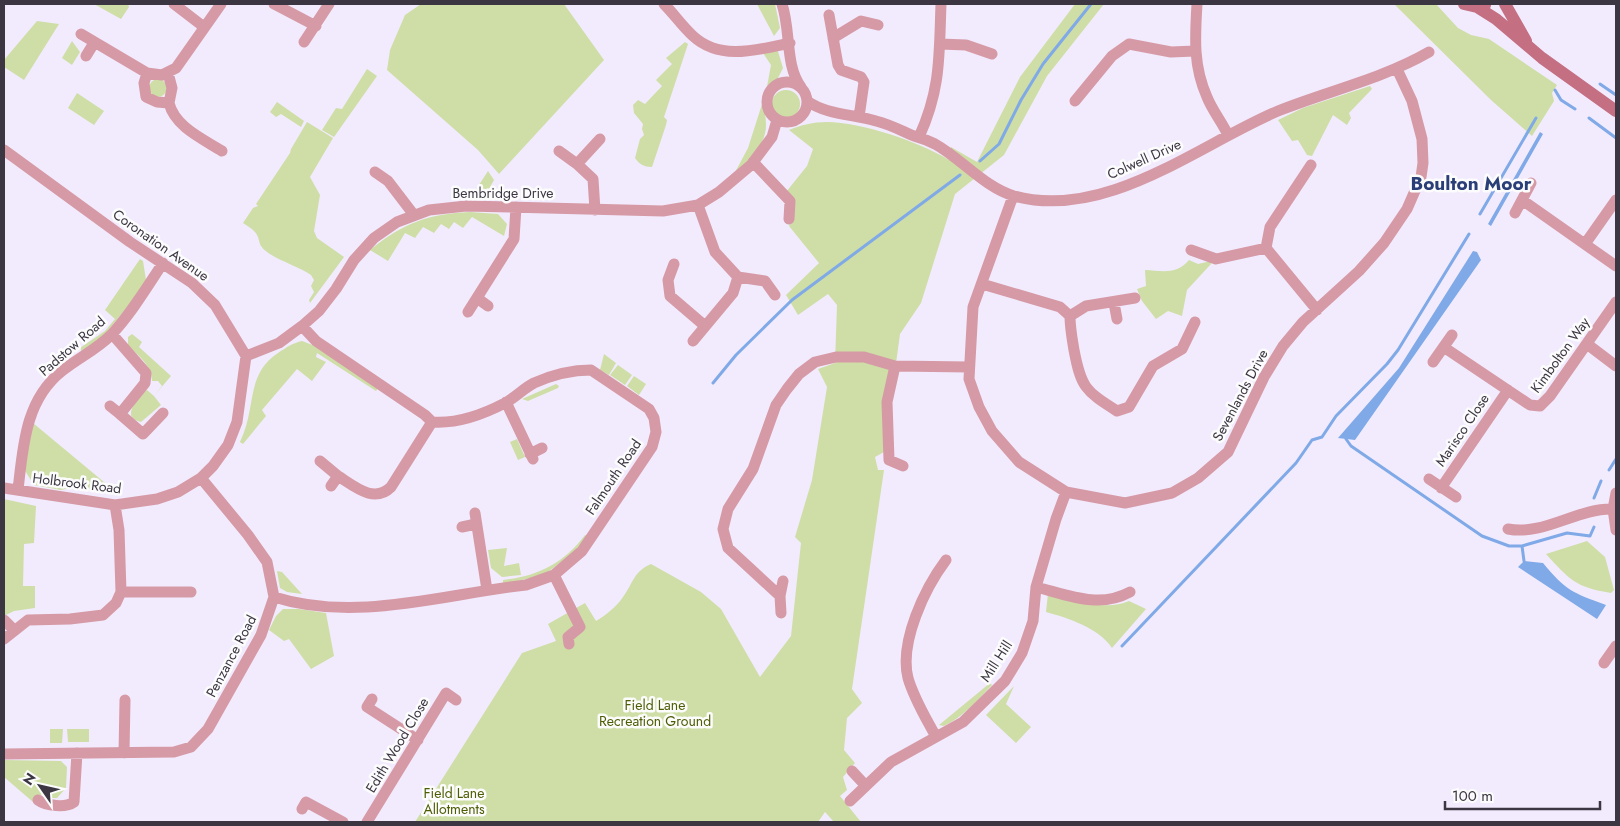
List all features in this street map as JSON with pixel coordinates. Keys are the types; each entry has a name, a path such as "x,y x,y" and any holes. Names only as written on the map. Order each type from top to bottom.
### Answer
{"street":[{"path":"174,4 204,27"},
{"path":"81,34 147,73 156,75 168,73 176,68 221,4"},
{"path":"274,4 316,26"},
{"path":"304,42 329,4"},
{"path":"664,4 693,36 711,49 744,52 790,43"},
{"path":"782,4 788,24 790,58 795,79 805,101 796,121 785,123 777,120 769,112 767,99 772,89 781,82 790,58"},
{"path":"918,138 930,112 938,84 941,4"},
{"path":"1197,4 1194,51 1199,77 1207,99 1228,135"},
{"path":"1464,4 1482,5 1530,48 1616,111"},
{"path":"1505,4 1530,48"},
{"path":"828,15 838,65 841,70 861,77 864,82 865,87 860,117"},
{"path":"833,38 861,21 878,25"},
{"path":"86,56 94,43"},
{"path":"940,44 966,45 992,54"},
{"path":"1075,101 1112,56 1129,44 1171,52 1194,51"},
{"name":"Colwell Drive","path":"781,82 798,85 805,101 818,108 876,121 935,144 989,184 1013,196 1040,200 1077,199 1118,189 1228,135 1302,102 1397,69 1429,52"},
{"name":"Sevenlands Drive","path":"1013,196 973,307 969,379 979,407 1005,448 1019,462 1066,492 1125,503 1172,493 1198,478 1228,452 1264,377 1278,354 1303,322 1350,282 1384,243 1416,192 1424,162 1422,139 1412,101 1397,69"},
{"path":"147,73 144,84 146,97 157,102 169,103"},
{"path":"168,73 172,88 169,103 172,113 179,122 222,151"},
{"name":"Bembridge Drive","path":"246,356 279,343 319,311 336,289 354,260 374,238 397,222 429,210 466,206 663,211 698,205 719,192 753,162 772,137 777,120"},
{"path":"577,164 600,139"},
{"path":"559,151 593,179 595,210"},
{"path":"4,166 8,152"},
{"name":"Coronation Avenue","path":"8,152 130,242 192,283 215,305 246,356"},
{"path":"753,162 790,201 789,219"},
{"path":"1266,248 1270,227 1311,165"},
{"path":"375,172 388,181 414,215"},
{"path":"1515,213 1531,183"},
{"path":"1522,200 1616,266"},
{"path":"1585,244 1616,200"},
{"path":"698,205 715,252 738,277 765,281 775,295"},
{"path":"468,312 514,239 516,207"},
{"path":"1266,248 1317,310"},
{"path":"1191,250 1216,259 1266,248"},
{"name":"Padstow Road","path":"18,490 24,436 34,407 56,376 98,347 112,334 163,263"},
{"path":"674,264 668,280 670,296 706,326"},
{"path":"693,341 733,293 738,277"},
{"path":"982,284 1060,307 1070,316 1070,333 1076,366 1083,384 1094,396 1117,411 1129,407 1153,366 1182,349 1195,322"},
{"path":"477,298 488,306"},
{"path":"1070,316 1086,306 1098,302 1114,303 1135,298"},
{"name":"Kimbolton Way","path":"1444,348 1530,406 1540,406 1550,396 1616,302"},
{"path":"1114,303 1118,319"},
{"path":"302,326 316,341 366,374 432,422 391,487 383,493 374,495 366,492 338,476 320,461"},
{"path":"112,334 146,374 145,383 120,414"},
{"path":"1433,362 1452,336"},
{"path":"1586,344 1616,366"},
{"path":"246,356 237,422 228,445 213,466 200,478 248,535 267,562 274,597"},
{"path":"780,596 728,548 723,529 728,509 759,457 776,405 799,374 816,362 836,357 864,357 895,366 969,367"},
{"path":"895,366 887,402 885,461 903,466"},
{"name":"Falmouth Road","path":"274,597 295,604 361,608 533,583 554,575 582,551 652,447 656,432 654,418 649,409 591,370 557,375 534,384 506,402 468,419 450,423 432,422"},
{"name":"Marisco Close","path":"1441,488 1508,390"},
{"path":"506,402 532,457 542,448"},
{"path":"110,406 143,434 163,413"},
{"path":"331,486 338,476"},
{"name":"Holbrook Road","path":"4,488 115,505 157,499 178,492 200,478"},
{"name":"Marisco Close","path":"1428,480 1456,497"},
{"name":"Mill Hill","path":"850,801 864,785 891,762 963,722 1004,681 1022,653 1033,621 1036,587 1066,492"},
{"path":"1616,494 1613,509 1616,530"},
{"path":"4,639 28,620 39,618 70,619 103,615 116,603 121,592 119,530 115,505"},
{"path":"1508,529 1529,530 1593,511 1613,509"},
{"path":"462,527 475,519 487,590"},
{"path":"936,737 913,694 908,676 907,660 916,615 932,580 946,560"},
{"path":"554,575 580,627 568,637 569,644"},
{"path":"781,613 780,596 783,581"},
{"path":"1036,587 1086,601 1106,601 1130,592"},
{"path":"121,592 192,592"},
{"name":"Penzance Road","path":"4,754 174,752 191,747 200,740 261,635 274,597"},
{"path":"4,620 13,630"},
{"path":"1604,663 1616,646"},
{"name":"Edith Wood Close","path":"367,822 446,694 456,700"},
{"path":"372,699 367,707 418,740"},
{"path":"124,753 125,700"},
{"path":"38,800 47,804 70,805 74,802 77,753"},
{"path":"852,771 864,785"},
{"path":"302,809 306,802 343,822"}],"green space":[{"path":"94,4 128,4 129,7 121,19"},
{"path":"421,4 564,4 604,60 499,174 478,150 387,70 390,50 405,15"},
{"path":"757,4 775,4 780,28 774,36"},
{"path":"1075,4 1104,4 1047,76 1004,155 955,194 921,303 900,334 884,452 875,457 878,470 884,470 852,689 862,703 847,718 844,750 855,763 843,777 847,790 840,796 861,822 834,822 825,812 818,822 415,822 522,653 556,641 548,624 585,603 596,621 617,604 627,592 637,574 651,564 701,592 721,609 760,677 791,636 801,543 795,537 812,480 827,387 818,369 835,363 837,305 828,294 798,315 786,295 819,263 789,226 792,219 786,192 807,166 813,149 789,130 807,124 822,122 856,125 907,140 949,160 951,147 977,162 1020,77"},
{"path":"1394,4 1436,4 1458,28 1471,35 1489,39 1557,85 1552,93 1554,101 1532,136 1491,100"},
{"path":"37,21 59,24 24,80 4,67 4,60"},
{"path":"72,41 80,52 72,65 62,58"},
{"path":"685,42 688,44 664,117 667,120 666,125 652,167 644,166 635,158 640,139 644,135 643,124 634,113 633,105 638,100 645,104 662,86 656,80 672,64 666,58"},
{"path":"777,48 783,68 777,80 766,92 771,65 761,50"},
{"path":"367,69 377,76 334,137 322,130 336,108 342,109"},
{"path":"158,79 164,82 167,88 164,94 158,97 152,94 149,88 152,82"},
{"path":"1370,86 1372,89 1349,113 1351,118 1347,125 1333,115 1312,156 1307,155 1298,140 1292,141 1278,120 1303,108"},
{"path":"786,90 796,94 800,104 796,114 786,118 776,114 772,104 776,94"},
{"path":"77,93 104,111 94,125 68,108"},
{"path":"763,101 766,125 763,140 755,153 733,176 748,148"},
{"path":"277,102 304,121 301,127 281,114 276,117 270,112"},
{"path":"307,122 333,138 310,177 320,195 314,231 317,238 344,257 310,303 309,300 314,292 311,286 314,280 311,275 270,254 260,245 256,233 243,223 253,208 258,206 256,204 290,153"},
{"path":"488,171 494,180 486,194 473,194"},
{"path":"470,212 498,214 507,224 504,236 472,217 463,228 454,222 449,229 441,224 434,233 423,227 415,238 405,233 388,261 370,250 394,233 417,222 441,215"},
{"path":"140,259 143,261 146,280 136,296 102,338 82,352 80,348 105,331 115,319 105,310"},
{"path":"1189,260 1198,264 1211,261 1211,264 1187,290 1182,316 1168,311 1156,319 1142,301 1137,289 1146,286 1145,270 1174,270"},
{"path":"132,334 142,342 139,347 171,376 154,396 162,386 158,381 152,381 147,365 128,345 128,337"},
{"path":"302,341 315,346 378,388 376,391 317,353 316,357 326,362 312,381 297,369 262,410 266,416 243,444 240,442 256,382 261,371 278,353"},
{"path":"604,354 616,363 609,375 600,370"},
{"path":"618,365 632,375 625,385 610,375"},
{"path":"634,376 646,384 639,395 627,386"},
{"path":"556,384 559,386 558,388 528,401 522,399"},
{"path":"147,390 161,405 141,422 135,420 131,413 138,399"},
{"path":"33,423 116,492 73,487 61,490 34,485 24,469"},
{"path":"517,439 525,457 518,460 510,442"},
{"path":"4,499 36,506 34,543 24,544 23,586 35,586 35,608 14,611 4,616"},
{"path":"585,535 587,536 577,550 544,575 503,584 503,580 539,572 549,567 568,554"},
{"path":"1587,541 1605,557 1614,590 1611,593 1589,588 1574,581 1546,554"},
{"path":"507,548 504,566 519,563 521,575 502,577 491,568 488,550"},
{"path":"277,571 282,572 302,594 287,592 280,588"},
{"path":"1048,593 1099,605 1119,604 1129,601 1146,609 1112,648 1091,629 1046,612"},
{"path":"283,609 326,613 334,656 311,669 289,639 284,641 269,630 276,616"},
{"path":"990,683 992,685 964,713 944,726 939,725"},
{"path":"1014,686 1006,704 1031,727 1016,743 986,715"},
{"path":"50,729 63,729 62,743 50,743"},
{"path":"67,729 89,729 89,742 68,742"},
{"path":"4,760 61,761 67,767 66,788 57,798 51,798 42,794 33,802 4,777"}],"water":[{"path":"1540,132 1543,134 1491,226 1488,224"},
{"path":"1473,251 1477,252 1481,260 1355,440 1338,438 1399,368"},
{"path":"1524,561 1543,563 1570,590 1606,605 1597,619 1518,567"}],"waterway":[{"path":"980,161 999,144 1021,100 1043,64 1091,4"},
{"path":"1600,84 1616,95"},
{"path":"1555,90 1561,100 1575,109"},
{"path":"1480,214 1536,118"},
{"path":"1589,118 1616,138"},
{"path":"713,383 736,355 792,300 960,175"},
{"path":"1122,646 1296,463 1312,440 1322,437 1336,416 1387,364 1398,350 1469,234"},
{"path":"1346,439 1351,446 1482,536 1509,546 1522,546 1567,533 1590,536 1594,527"},
{"path":"1609,470 1616,459"},
{"path":"1594,498 1601,481"},
{"path":"1522,546 1524,561"}],"district":[{"name":"Boulton Moor","path":"1471,183"}],"park label":[{"name":"Field Lane Recreation Ground","path":"655,714"},
{"name":"Field Lane Allotments","path":"454,802"}]}
